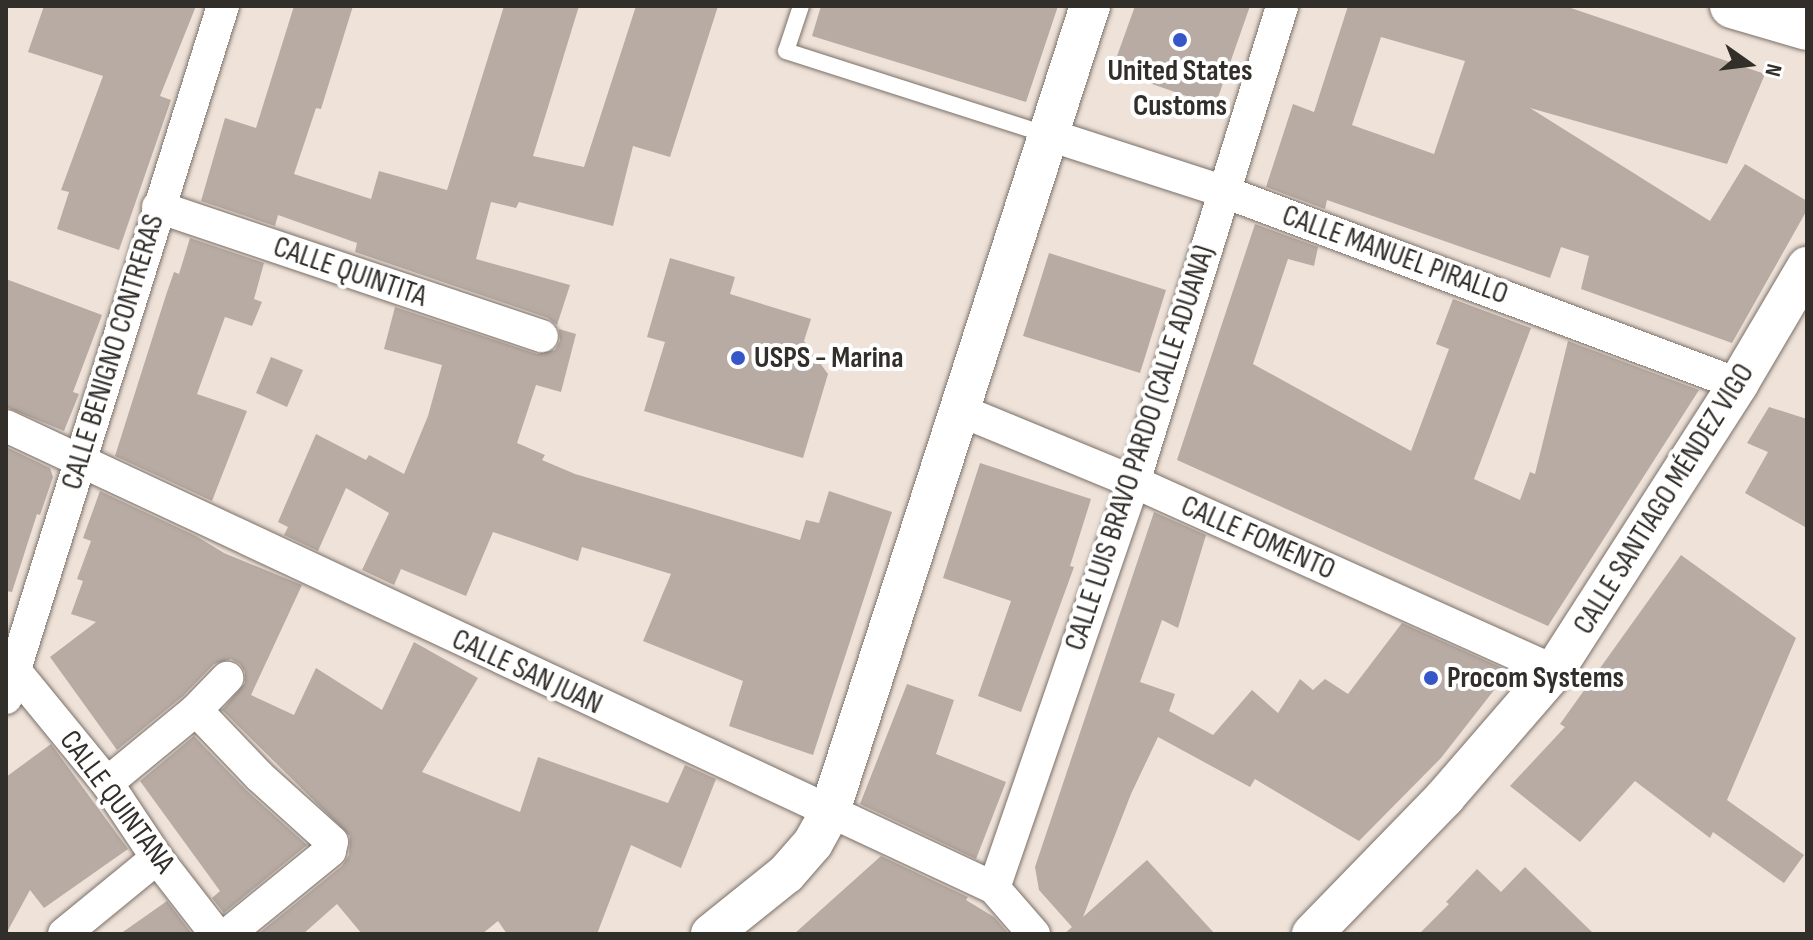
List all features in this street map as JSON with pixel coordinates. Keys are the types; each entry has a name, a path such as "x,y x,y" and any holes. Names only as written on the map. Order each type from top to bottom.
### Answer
{"main road":[{"path":"1732,6 1807,28"}],"street":[{"name":"CALLE BENIGNO CONTRERAS","path":"11,685 223,6"},
{"path":"711,934 786,874 813,843 829,814 1090,6"},
{"name":"CALLE LUIS BRAVO PARDO (CALLE ADUANA)","path":"994,888 1134,482 1282,6"},
{"name":"CALLE MANUEL PIRALLO","path":"1049,135 1222,191 1738,384"},
{"name":"CALLE QUINTITA","path":"158,207 542,336"},
{"name":"CALLE SANTIAGO MÉNDEZ VIGO","path":"1312,934 1445,797 1554,671 1738,384 1807,267"},
{"name":"CALLE FOMENTO","path":"959,410 1134,482 1554,671"},
{"name":"CALLE SAN JUAN","path":"6,426 829,814 994,888 1034,934"},
{"path":"107,783 196,710 227,678"},
{"name":"CALLE QUINTANA","path":"11,685 107,783 157,858 216,934"},
{"path":"196,710 259,776 332,842 330,851 228,934"},
{"path":"64,934 157,858"}],"lane":[{"path":"801,6 786,51 1049,135"}],"building":[{"path":"44,6 196,6 160,96 171,100 119,250 57,229 69,192 61,190 103,76 28,52"},
{"path":"294,6 353,6 321,109 316,108 294,174 371,199 379,171 447,190 504,6 579,6 533,156 584,167 636,6 718,6 670,157 633,146 613,226 519,202 516,208 491,202 476,259 570,285 557,325 548,318 355,252 357,243 278,215 275,226 201,201 225,118 256,128"},
{"path":"821,6 1058,6 1026,102 812,36"},
{"name":"United States Customs","path":"1135,6 1250,6 1215,106 1112,70"},
{"path":"1348,6 1565,6 1765,74 1727,164 1530,108 1710,221 1745,164 1807,201 1807,210 1732,343 1581,289 1589,256 1561,247 1550,278 1327,200 1325,209 1266,187 1293,104 1314,112","holes":["1381,37 1465,61 1434,154 1352,125"]},
{"path":"1255,224 1318,247 1314,266 1288,259 1253,364 1411,451 1449,349 1436,344 1453,299 1531,328 1474,479 1520,500 1530,472 1535,474 1568,341 1699,390 1548,626 1177,460"},
{"path":"190,238 264,263 254,299 262,302 252,326 225,317 197,394 247,411 212,501 115,456 166,295 174,272 179,274"},
{"path":"1049,253 1166,290 1140,373 1023,336"},
{"name":"USPS - Marina","path":"670,258 735,277 730,294 811,319 804,341 828,374 803,458 644,411 665,342 647,337"},
{"path":"6,279 102,315 73,392 79,394 64,431 6,407"},
{"path":"395,307 537,354 555,350 560,341 559,329 576,334 561,392 536,385 517,443 545,455 542,460 575,474 800,540 806,520 819,523 829,491 892,512 813,755 729,726 743,681 643,641 671,574 582,547 578,561 493,532 466,596 401,569 394,585 362,570 389,513 346,488 318,551 284,535 288,527 278,522 316,434 366,460 369,455 404,474 428,416 442,365 384,349"},
{"path":"271,357 303,370 287,407 256,393"},
{"path":"1769,407 1807,419 1807,528 1745,493 1768,452 1747,443"},
{"path":"6,447 50,468 53,477 40,515 37,514 12,592 6,591"},
{"path":"980,463 1091,499 1070,566 1074,567 1021,712 978,696 1011,601 943,578"},
{"path":"100,491 196,536 224,553 302,585 251,695 294,715 316,668 382,710 414,642 478,678 422,772 520,812 538,757 668,803 685,765 716,779 681,868 631,845 597,934 507,934 498,921 482,934 362,934 337,904 303,934 258,934 342,866 349,855 350,836 222,710 245,683 245,672 240,664 231,659 214,664 183,696 117,750 50,657 96,622 71,614 83,581 77,579 91,541 83,538"},
{"path":"1154,512 1206,535 1178,628 1162,620 1140,682 1175,694 1169,711 1213,735 1252,690 1278,713 1300,679 1313,690 1325,679 1348,694 1402,623 1509,671 1441,758 1359,841 1255,779 1250,787 1158,737 1131,794 1083,917 1147,860 1215,934 1064,934 1072,927 1039,890 1035,867"},
{"path":"1681,555 1796,638 1727,800 1804,855 1784,883 1713,832 1710,838 1635,781 1580,842 1510,786 1565,727 1560,724"},
{"path":"907,684 954,700 936,754 1006,782 976,859 860,804"},
{"path":"194,736 246,790 307,845 224,913 212,898 220,891 140,781"},
{"path":"51,744 128,849 44,908 30,890 6,934 6,777"},
{"path":"881,856 968,897 966,900 994,917 1009,934 794,934"},
{"path":"1525,867 1594,934 1419,934 1449,904 1446,902 1477,869 1501,892"},
{"path":"167,901 192,934 120,934"}],"place":[{"name":"United States Customs","path":"1180,40"},
{"name":"USPS - Marina","path":"738,358"},
{"name":"Procom Systems","path":"1431,678"}]}
